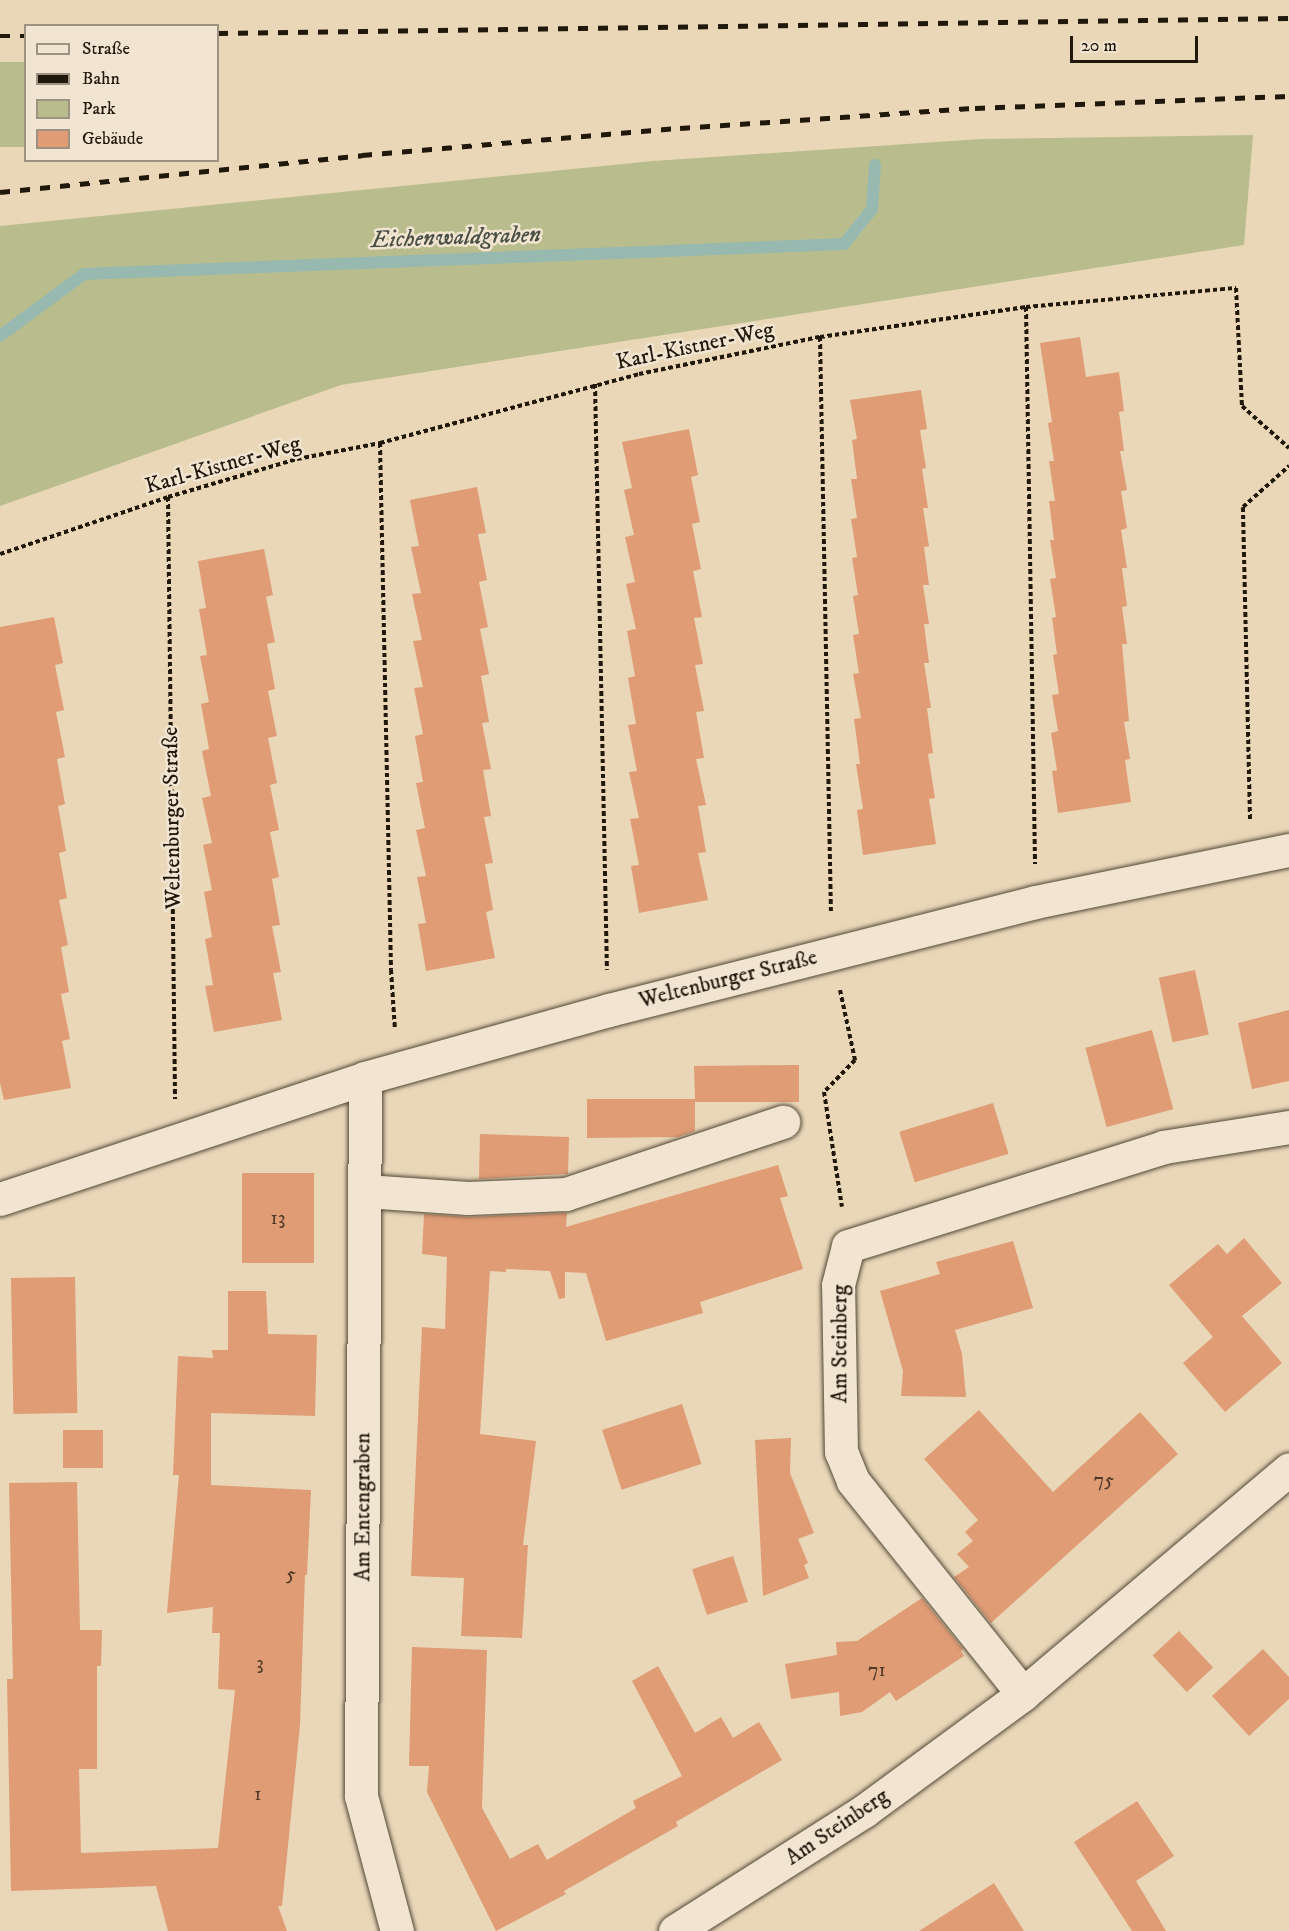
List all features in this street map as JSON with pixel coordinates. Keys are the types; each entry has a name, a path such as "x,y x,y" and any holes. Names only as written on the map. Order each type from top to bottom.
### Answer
{"street":[{"name":"Weltenburger Straße","path":"0,1199 365,1078 609,1010 1035,902 1289,850"},
{"name":"Am Entengraben","path":"365,1078 361,1796 397,1931"},
{"path":"365,1191 468,1198 567,1194 783,1122"},
{"path":"849,1246 1163,1147 1289,1127"},
{"name":"Am Steinberg","path":"849,1246 838,1285 841,1452 853,1481 1023,1694"},
{"name":"Am Steinberg","path":"675,1931 864,1811 1023,1694 1289,1469"}],"path":[{"name":"Karl-Kistner-Weg","path":"0,554 168,497 297,459 380,443 595,384 820,337 1026,307 1236,288 1242,406 1289,448"},
{"path":"1026,307 1035,902"},
{"path":"820,337 832,953 855,1060 824,1092 849,1246"},
{"path":"595,384 606,929"},
{"path":"380,443 392,990"},
{"path":"1250,805 1243,507 1289,466"},
{"name":"Weltenburger Straße","path":"168,497 176,1139"}],"green space":[{"path":"0,62 24,62 24,147 0,147"},
{"path":"1253,135 1244,245 341,385 0,506 0,226 653,161 981,139"}],"building":[{"path":"1080,337 1086,377 1119,372 1124,411 1119,412 1124,451 1120,451 1127,490 1121,491 1127,528 1121,530 1127,568 1122,568 1127,606 1122,607 1127,644 1122,644 1129,721 1124,722 1130,759 1125,760 1131,802 1058,813 1052,771 1057,770 1051,733 1058,731 1052,695 1059,694 1053,655 1057,654 1052,618 1056,617 1050,579 1056,578 1050,540 1054,540 1049,501 1055,501 1049,461 1054,461 1048,423 1052,422 1040,343"},
{"path":"921,390 927,429 920,430 926,468 922,469 928,508 923,508 929,546 924,547 929,585 923,585 929,624 924,624 929,663 924,663 931,708 927,708 933,753 928,754 935,798 929,799 936,844 863,855 857,810 863,809 856,764 860,764 854,719 861,718 853,674 859,673 853,635 859,634 853,596 858,595 852,558 857,557 851,519 857,518 851,479 857,479 852,440 857,439 850,400"},
{"path":"689,429 698,475 691,477 700,522 692,524 701,569 693,571 702,617 694,618 703,664 695,665 704,711 696,712 704,758 696,759 706,805 698,806 706,852 698,853 708,900 639,913 631,866 639,865 630,819 639,818 629,772 637,771 628,725 636,724 628,678 635,676 627,631 636,629 626,584 635,582 625,537 634,535 624,490 632,488 622,442"},
{"path":"477,487 486,533 478,534 487,580 479,582 488,627 480,629 489,674 481,676 489,722 482,723 491,769 483,770 491,816 484,817 493,863 485,864 493,910 486,912 495,958 426,971 418,924 426,923 417,877 426,876 416,830 425,828 416,783 423,782 415,736 423,734 414,688 423,687 413,641 422,640 412,594 421,593 411,547 419,546 410,500"},
{"path":"264,549 273,595 266,597 275,642 267,644 275,689 268,691 277,736 268,738 277,783 270,785 279,830 270,832 279,877 272,879 280,925 272,926 281,972 273,973 282,1020 214,1032 205,986 213,985 205,939 212,937 204,892 212,890 203,845 212,843 202,798 211,796 202,751 209,749 201,704 209,702 200,656 207,655 199,609 206,608 198,561"},
{"path":"54,617 63,663 55,665 64,710 56,712 65,757 57,759 65,804 58,806 66,851 59,853 67,898 59,900 68,945 61,947 69,992 61,994 70,1039 62,1041 71,1088 4,1100 0,1083 0,627"},
{"path":"1195,970 1209,1035 1173,1042 1159,978"},
{"path":"1289,1010 1289,1081 1252,1089 1238,1023"},
{"path":"1152,1030 1173,1109 1107,1127 1085,1048"},
{"path":"799,1065 799,1102 695,1102 695,1131 678,1137 587,1138 587,1099 695,1099 694,1066"},
{"path":"993,1103 1008,1154 915,1182 899,1132"},
{"path":"480,1134 569,1137 568,1174 479,1179"},
{"path":"778,1165 788,1196 780,1198 803,1269 700,1302 703,1313 606,1341 586,1273 565,1272 565,1298 559,1299 550,1271 506,1269 506,1272 490,1271 480,1434 536,1441 523,1545 528,1545 522,1638 461,1636 464,1578 411,1576 422,1327 445,1329 447,1257 422,1254 424,1214 469,1217 567,1213 566,1227"},
{"path":"242,1173 314,1173 314,1263 242,1263"},
{"path":"1244,1238 1282,1283 1242,1316 1282,1363 1225,1412 1183,1363 1213,1337 1169,1285 1218,1244 1227,1254"},
{"path":"1013,1241 1033,1308 955,1330 962,1354 966,1397 901,1396 903,1371 880,1291 940,1274 936,1262"},
{"path":"75,1277 77,1413 13,1414 11,1278"},
{"path":"228,1291 266,1291 268,1334 317,1335 315,1416 211,1413 211,1485 311,1490 307,1575 305,1575 300,1725 282,1906 278,1906 287,1931 168,1931 156,1886 11,1891 7,1679 13,1679 9,1483 77,1482 80,1630 102,1630 101,1666 97,1666 97,1769 79,1769 81,1853 218,1848 235,1690 218,1689 220,1633 212,1633 213,1607 167,1613 179,1475 173,1475 178,1356 213,1358 212,1350 228,1350"},
{"path":"682,1404 701,1464 622,1490 602,1430"},
{"path":"979,1410 1053,1492 1140,1412 1178,1454 991,1623 954,1577 969,1567 957,1554 973,1541 965,1532 978,1520 924,1459"},
{"path":"63,1430 103,1430 103,1468 63,1468"},
{"path":"791,1438 790,1473 814,1533 798,1539 808,1563 804,1565 809,1578 763,1596 755,1440"},
{"path":"733,1556 748,1602 707,1615 692,1569"},
{"path":"922,1598 963,1649 961,1651 964,1656 896,1701 890,1692 862,1712 840,1716 839,1692 791,1699 785,1664 837,1655 836,1642 857,1641"},
{"path":"1179,1631 1213,1668 1187,1692 1153,1656"},
{"path":"412,1647 487,1650 482,1808 510,1859 538,1844 547,1860 636,1808 633,1801 682,1776 632,1681 658,1666 695,1733 721,1717 733,1738 759,1722 782,1760 676,1822 678,1826 564,1891 566,1894 496,1931 427,1792 429,1766 409,1766"},
{"path":"1263,1649 1289,1677 1289,1699 1249,1736 1212,1696"},
{"path":"1137,1801 1174,1856 1136,1881 1166,1931 1132,1931 1074,1842"},
{"path":"994,1883 1024,1931 919,1931"}],"waterway":[{"name":"Eichenwaldgraben","path":"0,336 84,274 844,244 872,209 875,165"}],"railway":[{"path":"219,33 1289,18"},
{"path":"0,36 24,36"},
{"path":"0,192 362,155 680,128 975,108 1289,96"}]}
